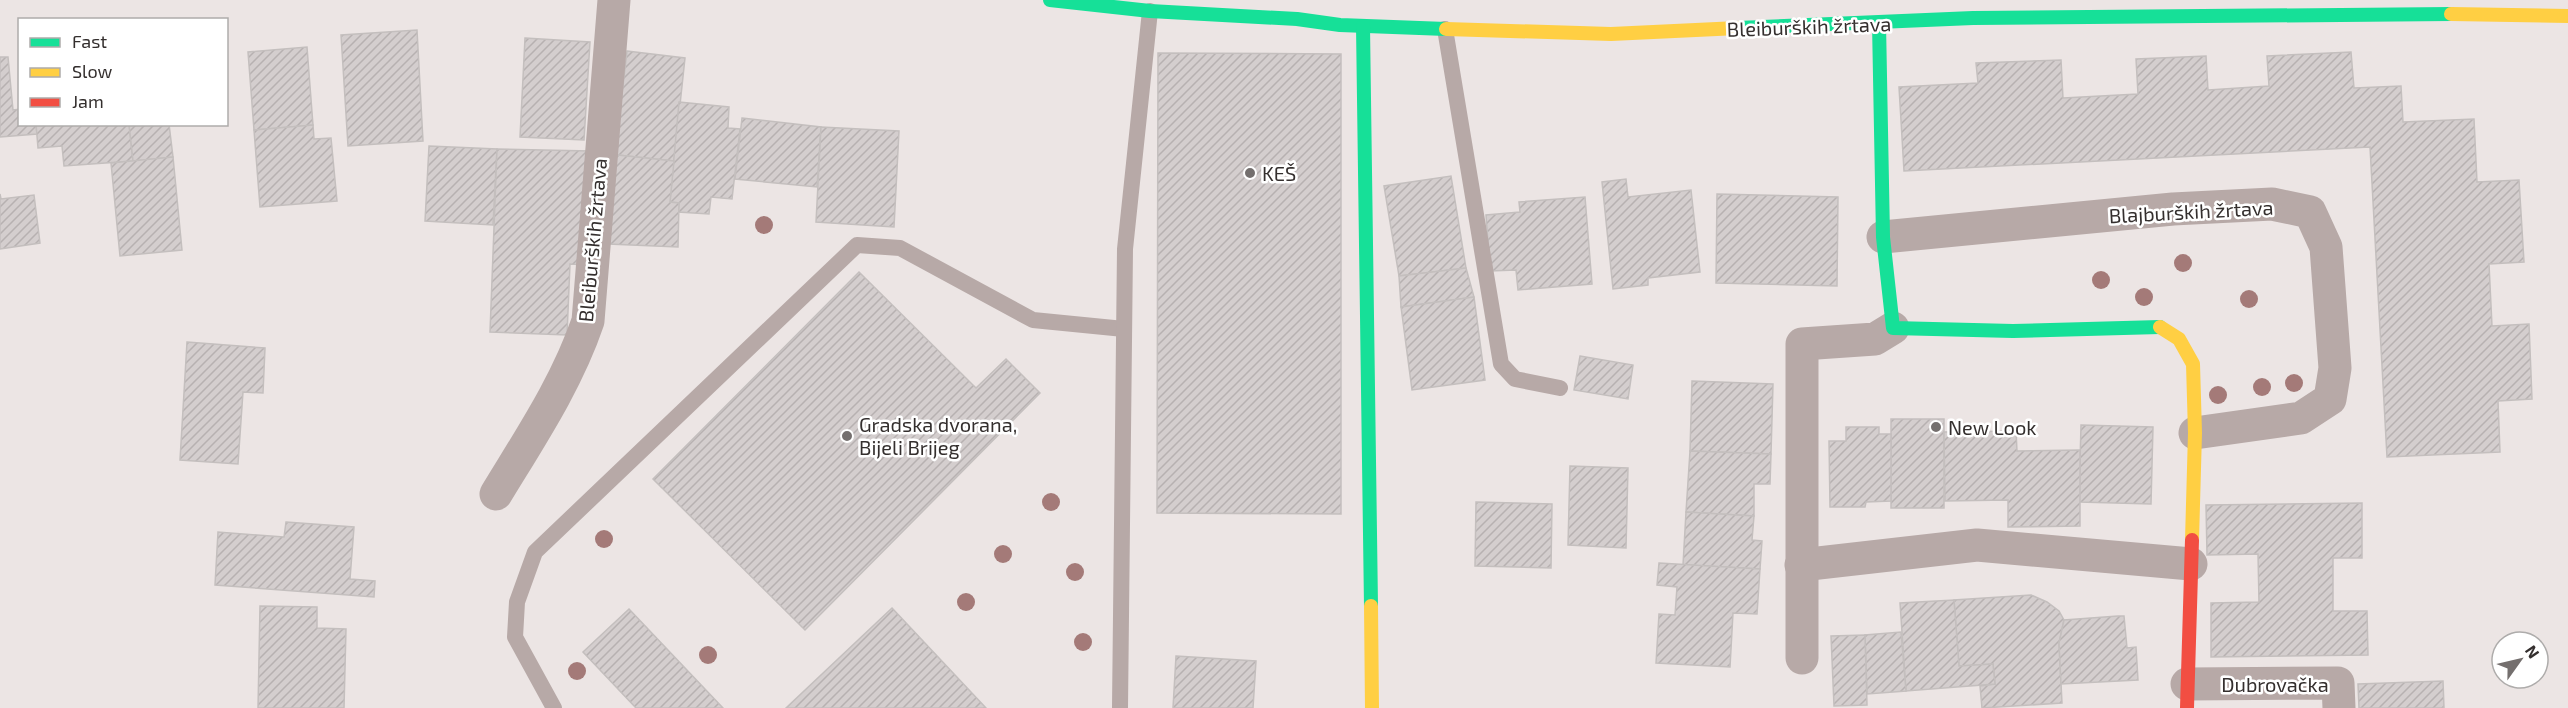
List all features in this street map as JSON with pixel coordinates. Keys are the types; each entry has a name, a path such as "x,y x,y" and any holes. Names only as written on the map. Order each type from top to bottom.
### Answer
{"street":[{"name":"Bleiburških žrtava","path":"496,494 556,395 578,349 588,321 598,168 614,0"},
{"name":"Bleiburških žrtava","path":"1050,0 1150,11 1363,26 1611,34 1879,24 1973,18 2424,13 2568,16"},
{"path":"1879,24 1883,237 1893,328"},
{"path":"1363,26 1372,708"},
{"name":"Blajburških žrtava","path":"1883,237 2173,209 2272,204 2310,212 2326,247 2335,368 2330,399 2301,418 2194,433"},
{"path":"1801,565 1977,545 2191,564 2193,364 2179,339 2159,326 2013,331 1893,328 1875,339 1802,344 1801,565 1802,658"},
{"name":"Dubrovačka","path":"2191,564 2187,696 2338,683 2339,708"}],"lane":[{"path":"1120,708 1125,249 1150,11"},
{"path":"1445,29 1501,364 1515,379 1560,388"},
{"path":"554,708 515,637 517,602 535,552 857,245 900,248 1033,320 1124,329"}],"building":[{"path":"417,30 423,141 348,146 341,35"},
{"path":"525,38 590,42 584,140 520,137"},
{"path":"307,47 313,125 254,130 248,52"},
{"path":"627,51 685,58 674,161 608,154 622,94"},
{"path":"2351,52 2354,88 2401,86 2403,122 2474,119 2477,182 2519,180 2524,262 2489,264 2492,326 2529,324 2532,399 2498,401 2500,452 2387,457 2370,147 1904,171 1899,87 1978,83 1976,63 2061,60 2063,98 2138,94 2136,59 2206,56 2208,90 2269,86 2267,56"},
{"name":"KEŠ","path":"1158,53 1341,54 1341,514 1157,513"},
{"path":"0,57 8,57 13,110 18,109 18,126 36,126 37,134 0,137"},
{"path":"679,102 729,107 728,128 740,129 732,199 711,197 709,214 678,212 679,203 670,202"},
{"path":"742,118 821,127 817,187 735,179"},
{"path":"313,125 314,139 331,138 337,201 260,207 254,130"},
{"path":"36,126 129,126 133,161 64,166 62,146 38,148"},
{"path":"129,126 169,126 173,157 133,161"},
{"path":"821,127 899,131 894,227 816,222"},
{"path":"429,146 497,149 493,225 425,221"},
{"path":"497,149 590,151 586,265 570,264 567,335 490,332"},
{"path":"608,154 674,161 670,202 679,203 678,247 608,244"},
{"path":"173,157 182,250 120,256 111,163"},
{"path":"1451,176 1466,268 1399,276 1384,186"},
{"path":"1626,179 1628,197 1691,190 1700,272 1648,278 1648,285 1613,289 1602,182"},
{"path":"0,194 1,199 34,195 40,243 0,249"},
{"path":"1717,194 1838,197 1837,286 1716,283"},
{"path":"1585,197 1592,284 1518,290 1516,270 1490,271 1486,215 1520,212 1519,202"},
{"path":"1466,268 1474,297 1401,307 1399,276"},
{"name":"Gradska dvorana, Bijeli Brijeg","path":"859,272 976,388 1006,359 1040,393 805,630 653,479"},
{"path":"1474,297 1485,380 1412,390 1401,307"},
{"path":"187,342 265,348 263,393 243,392 238,464 180,460"},
{"path":"1580,356 1633,365 1628,399 1574,390"},
{"path":"1692,381 1773,384 1771,454 1690,451"},
{"path":"1891,419 1944,419 1944,508 1891,508"},
{"path":"2081,425 2153,427 2151,504 2079,502"},
{"path":"1846,427 1879,427 1879,434 1891,434 1891,501 1866,502 1865,507 1830,507 1829,441 1846,441"},
{"path":"2016,431 2017,451 2080,450 2080,526 2008,527 2008,500 1945,501 1944,432"},
{"path":"1690,451 1771,454 1770,484 1754,484 1754,516 1686,512"},
{"path":"1570,466 1628,468 1626,548 1568,545"},
{"path":"1476,502 1552,504 1551,568 1475,566"},
{"path":"2362,503 2362,558 2333,558 2333,611 2367,611 2368,655 2211,657 2211,603 2259,602 2258,554 2207,555 2206,505"},
{"path":"1686,512 1754,516 1752,540 1762,541 1760,569 1683,565"},
{"path":"286,522 354,527 350,579 375,581 374,597 215,585 218,532 284,537"},
{"path":"1659,563 1760,569 1757,614 1733,613 1730,667 1656,663 1659,614 1675,615 1677,587 1657,585"},
{"path":"2031,595 2047,602 2059,611 2064,620 2059,643 2062,703 1982,708 1980,686 1995,684 1993,664 1959,666 1954,600"},
{"path":"1954,600 1959,666 1993,664 1995,684 1906,691 1900,603"},
{"path":"260,606 317,607 317,628 346,629 344,708 258,708"},
{"path":"892,608 986,708 786,708"},
{"path":"629,609 723,708 636,708 583,652"},
{"path":"2124,616 2127,648 2136,647 2138,680 2061,684 2059,643 2064,620"},
{"path":"1901,632 1906,691 1867,694 1865,635"},
{"path":"1865,635 1867,705 1834,706 1831,636"},
{"path":"1176,656 1256,661 1253,708 1173,708"},
{"path":"2443,681 2444,708 2359,708 2358,684"}],"traffic: fast":[{"path":"1050,0 1150,11 1297,19 1340,25 1446,29"},
{"path":"1738,28 1973,18 2451,14"},
{"path":"1879,23 1883,237 1893,328 2013,331 2160,327"},
{"path":"1363,26 1371,606"}],"traffic: slow":[{"path":"2451,14 2568,16"},
{"path":"1446,29 1611,34 1738,28"},
{"path":"2160,327 2179,339 2193,364 2195,433 2192,540"},
{"path":"1371,606 1372,708"}],"traffic: jam":[{"path":"2187,708 2192,540"}],"place":[{"name":"KEŠ","path":"1250,173"},
{"name":"New Look","path":"1936,427"},
{"name":"Gradska dvorana, Bijeli Brijeg","path":"847,436"}]}
